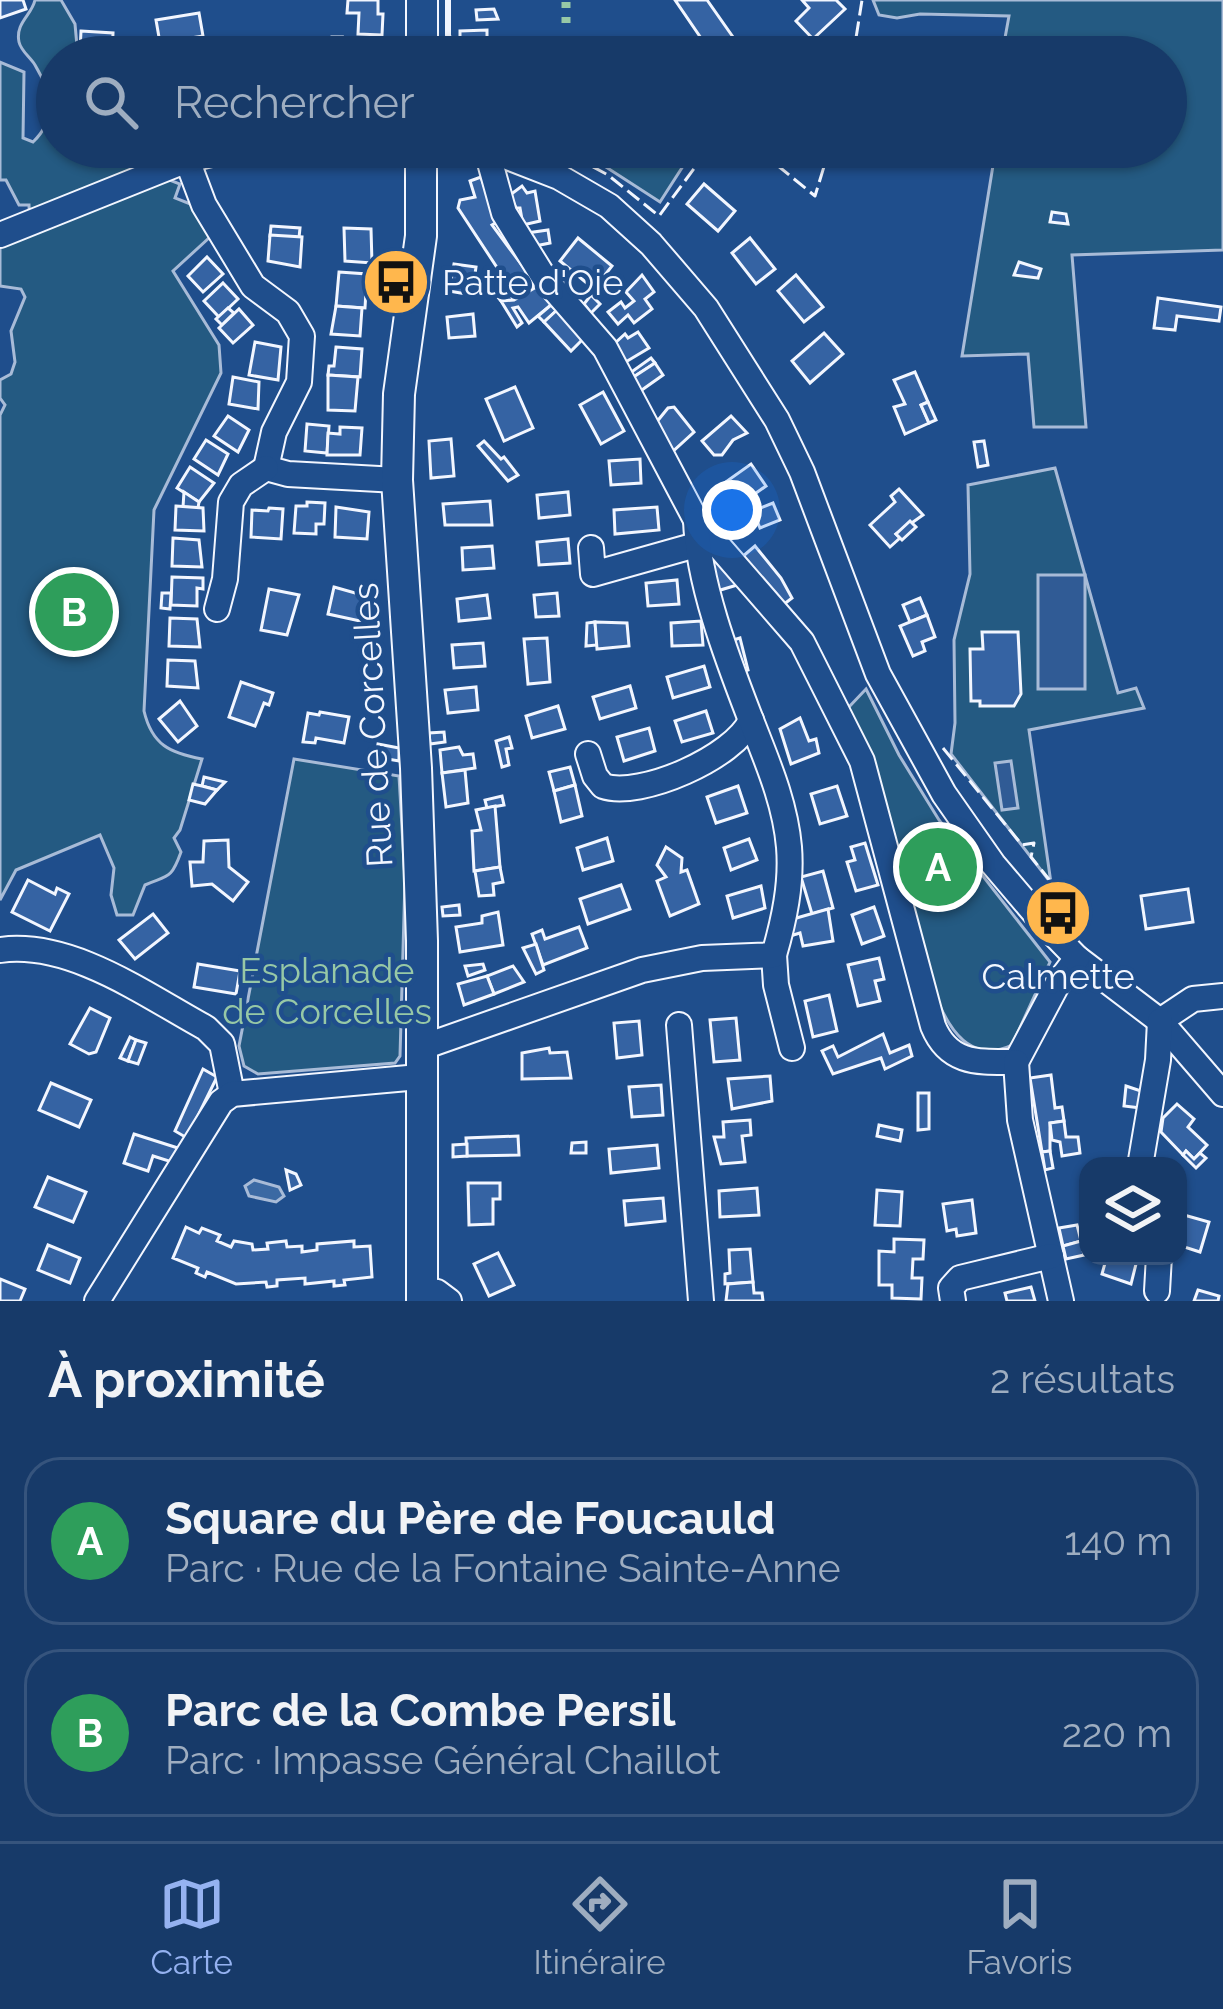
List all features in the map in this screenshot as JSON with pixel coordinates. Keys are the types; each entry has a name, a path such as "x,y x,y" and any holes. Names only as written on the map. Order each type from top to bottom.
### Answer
{"main road":[{"path":"422,0 422,36"},
{"name":"Rue de Corcelles","path":"421,168 421,236 399,394 397,480 416,768 422,941 420,1063 431,1298"}],"street":[{"path":"0,235 167,168"},
{"path":"190,168 204,205 253,286 288,312 302,336 299,382 274,432 266,468 241,485 231,502 225,579 217,609"},
{"path":"493,168 504,213 545,279 605,348 696,533 729,661 766,752 789,845 790,880 774,956 776,985 792,1048"},
{"path":"536,168 572,183 633,226 669,263 733,346 802,472 851,608 896,713 944,794 993,864 1078,958 1160,1021 1223,1094"},
{"path":"266,468 288,474 397,480"},
{"path":"594,573 696,533"},
{"path":"696,533 802,642 862,761 941,1044 968,1061 1016,1062"},
{"path":"588,754 603,786 633,789 722,753 736,743 751,720"},
{"path":"0,950 15,947 71,960 206,1028 222,1044 232,1094"},
{"path":"97,1301 212,1113 232,1094 420,1063 658,966 703,958 774,956"},
{"path":"1061,1301 1020,1120 1016,1062 1058,983 1078,958"},
{"path":"1160,1021 1193,999 1223,996"},
{"path":"1142,1157 1160,1021"},
{"path":"679,1025 701,1301"},
{"path":"952,1301 951,1288 960,1278 1051,1256"},
{"path":"1157,1291 1158,1265"}],"green space":[{"path":"35,0 61,0 75,24 76,36 36,36 36,67 18,35"},
{"path":"873,0 1223,0 1223,250 1072,255 1086,427 1034,427 1028,354 962,356 993,168 1187,168 1187,36 1005,36 1009,16 879,15"},
{"path":"0,62 24,72 23,138 36,139 36,168 139,168 180,184 175,198 193,205 210,237 173,271 219,345 221,373 154,510 144,711 164,746 202,759 174,838 181,852 178,861 168,875 145,885 133,915 117,915 111,895 114,868 100,835 16,870 0,900 0,415 5,405 0,380 11,374 15,362 11,331 25,297 21,289 0,286 0,244 30,231 29,205 19,205 6,180 0,180"},
{"path":"607,168 682,168 660,202"},
{"path":"1055,468 1118,693 1136,688 1144,708 1029,730 1051,883 951,754 954,640 970,574 968,485"},
{"path":"866,689 939,820 1050,962 1012,1045 988,1051 969,1045 941,1009 877,780 848,708"},
{"name":"Esplanade de Corcelles","path":"294,759 399,776 405,880 400,1056 395,1063 258,1074 244,1066 239,1046"}],"shaded area":[{"path":"1038,575 1085,575 1085,689 1038,689"},
{"path":"1011,761 1018,808 1002,810 995,763"},
{"path":"254,1180 279,1187 284,1196 276,1202 249,1196 245,1186"}],"building":[{"path":"0,0 23,0 26,9 0,18"},
{"path":"348,0 378,0 382,35 358,34 359,13 347,13"},
{"path":"675,0 707,0 732,36 700,36"},
{"path":"802,0 836,0 845,9 816,36 810,36 796,21 809,8"},
{"path":"494,9 498,19 477,20 476,10"},
{"path":"199,13 203,36 159,36 156,20"},
{"path":"487,30 487,36 460,36 460,31"},
{"path":"81,31 113,33 113,36 81,36"},
{"path":"481,177 497,222 492,225 536,284 517,298 458,208 460,200 475,197 470,181"},
{"path":"704,184 735,211 718,231 687,204"},
{"path":"522,186 527,193 535,191 540,221 523,225 520,208 510,195"},
{"path":"1052,212 1066,214 1068,224 1050,222"},
{"path":"271,226 300,228 299,238 270,236"},
{"path":"344,228 371,229 372,263 345,261"},
{"path":"548,230 550,243 535,246 527,233"},
{"path":"270,235 302,237 300,267 268,261"},
{"path":"578,238 612,266 594,289 560,261"},
{"path":"750,238 775,269 756,284 732,253"},
{"path":"207,257 223,274 203,292 188,276"},
{"path":"1019,262 1041,269 1038,278 1014,275"},
{"path":"454,264 476,267 472,295 449,291"},
{"path":"339,272 367,274 365,308 336,306"},
{"path":"642,275 654,292 645,299 652,309 634,323 628,315 618,324 608,312 621,302 625,308 634,301 626,292"},
{"path":"796,275 823,307 804,322 778,291"},
{"path":"223,283 238,299 219,317 204,301"},
{"path":"504,286 514,300 501,301 495,294"},
{"path":"538,286 551,305 529,323 518,307 513,308 522,323 517,327 501,301 514,300"},
{"path":"591,295 600,304 591,313 584,304"},
{"path":"1158,298 1221,307 1219,321 1177,316 1175,330 1154,328"},
{"path":"551,305 557,310 544,322 538,316"},
{"path":"336,306 362,308 360,336 331,334"},
{"path":"228,308 234,313 222,325 216,319"},
{"path":"239,309 253,325 233,343 219,328"},
{"path":"557,310 584,338 571,351 544,322"},
{"path":"473,314 475,336 449,338 447,317"},
{"path":"638,332 649,348 624,363 614,344 625,334 628,338"},
{"path":"824,333 843,354 810,383 792,361"},
{"path":"255,342 281,347 278,380 249,375"},
{"path":"336,347 362,349 360,377 328,375"},
{"path":"651,358 655,363 632,378 630,373"},
{"path":"655,363 663,375 639,392 632,378"},
{"path":"915,372 928,402 921,405 929,423 905,434 894,407 905,404 894,380"},
{"path":"328,375 358,377 355,411 328,410"},
{"path":"233,377 259,382 258,409 229,404"},
{"path":"515,387 533,428 504,441 486,399"},
{"path":"603,392 624,431 601,444 580,405"},
{"path":"928,402 936,420 929,423 921,405"},
{"path":"674,407 694,432 671,453 655,424"},
{"path":"228,416 249,430 238,452 214,436"},
{"path":"731,416 747,433 733,440 722,455 714,455 702,441"},
{"path":"307,424 329,426 327,453 305,451"},
{"path":"340,427 362,428 360,455 327,455 328,433 340,434"},
{"path":"451,439 454,476 431,478 429,441"},
{"path":"206,440 228,454 218,475 194,459"},
{"path":"484,441 518,475 508,481 478,446"},
{"path":"984,441 988,465 978,467 974,442"},
{"path":"640,459 641,483 611,485 609,461"},
{"path":"751,464 766,486 729,512 713,491"},
{"path":"190,467 214,483 199,502 177,488"},
{"path":"899,489 923,515 896,534 900,538 890,547 870,525 895,502 891,496"},
{"path":"184,492 199,502 198,508 183,507"},
{"path":"568,492 570,515 539,518 537,495"},
{"path":"490,501 492,525 445,525 443,504"},
{"path":"307,502 325,503 324,524 316,524 316,534 294,533 296,506 307,506"},
{"path":"773,503 780,520 760,528 753,511"},
{"path":"176,506 203,508 204,531 175,530"},
{"path":"336,507 369,512 367,539 335,537"},
{"path":"657,507 659,530 615,534 614,510"},
{"path":"283,509 281,539 251,537 252,510"},
{"path":"910,521 916,527 902,540 896,534"},
{"path":"173,538 199,540 202,567 172,566"},
{"path":"568,539 570,563 539,565 537,542"},
{"path":"492,546 494,568 463,570 462,548"},
{"path":"755,546 792,598 783,605 742,557"},
{"path":"721,559 744,583 717,591 710,564"},
{"path":"172,577 203,578 203,589 197,588 197,606 171,605"},
{"path":"677,580 679,604 648,606 646,583"},
{"path":"334,587 366,596 360,621 328,614"},
{"path":"269,589 299,595 287,635 261,630"},
{"path":"162,593 171,593 170,609 161,608"},
{"path":"557,593 559,616 536,617 534,595"},
{"path":"487,595 490,618 459,621 457,599"},
{"path":"920,598 927,615 910,622 903,605"},
{"path":"927,615 935,637 922,642 925,651 913,656 900,626"},
{"path":"170,618 197,619 200,647 169,646"},
{"path":"701,621 703,645 672,646 671,623"},
{"path":"595,622 597,645 586,646 587,623"},
{"path":"595,622 627,623 629,646 597,649"},
{"path":"982,632 1018,632 1021,694 1014,706 980,706 980,701 971,701 970,649 983,649"},
{"path":"547,638 550,682 528,684 524,639"},
{"path":"740,638 748,670 738,673 730,641"},
{"path":"483,643 485,666 454,668 452,645"},
{"path":"168,660 195,661 198,688 167,686"},
{"path":"704,666 710,687 673,698 667,677"},
{"path":"241,682 273,693 255,726 229,717"},
{"path":"630,686 636,708 600,719 593,697"},
{"path":"476,687 478,710 448,713 445,690"},
{"path":"180,701 197,726 178,742 159,719"},
{"path":"558,706 565,729 532,738 526,716"},
{"path":"706,711 713,733 682,742 675,721"},
{"path":"308,713 349,717 344,743 316,738 315,743 303,742"},
{"path":"800,718 809,741 816,739 819,753 791,764 780,729"},
{"path":"649,728 655,751 624,761 617,737"},
{"path":"444,732 445,742 430,744 429,733"},
{"path":"509,737 509,765 502,767 496,741"},
{"path":"378,744 399,748 399,761 376,757"},
{"path":"459,747 463,755 473,754 475,768 442,773 440,750"},
{"path":"570,767 575,785 554,791 549,772"},
{"path":"465,770 468,803 446,807 442,773"},
{"path":"204,777 225,782 217,790 202,786"},
{"path":"193,784 217,790 205,804 189,800"},
{"path":"575,785 582,816 561,822 554,791"},
{"path":"738,786 747,813 716,823 707,797"},
{"path":"837,786 847,816 820,824 811,794"},
{"path":"502,796 504,805 487,808 485,800"},
{"path":"495,806 500,867 474,871 472,831 481,830 476,810"},
{"path":"607,838 613,861 583,870 577,848"},
{"path":"749,839 757,860 731,870 724,848"},
{"path":"228,840 229,867 248,882 233,901 212,884 192,886 190,862 203,862 204,841"},
{"path":"865,843 878,885 856,891 847,862 855,860 851,847"},
{"path":"666,847 682,858 681,872 687,870 699,904 670,916 657,881 666,877 657,865"},
{"path":"500,867 503,882 493,884 494,895 479,896 475,871"},
{"path":"823,871 833,908 812,914 801,877"},
{"path":"28,880 55,894 57,888 69,894 50,931 12,912"},
{"path":"621,885 630,909 588,924 580,899"},
{"path":"761,886 765,908 733,918 727,896"},
{"path":"1188,889 1193,922 1146,929 1141,896"},
{"path":"459,905 460,915 443,916 442,907"},
{"path":"874,907 884,936 862,944 852,915"},
{"path":"828,909 833,941 803,946 800,933 790,936 793,919"},
{"path":"498,912 503,945 460,952 456,927 482,923 482,916"},
{"path":"153,914 168,933 135,959 119,940"},
{"path":"579,927 587,948 543,965 532,934 542,930 545,939"},
{"path":"536,944 544,970 536,974 523,948"},
{"path":"879,958 884,979 875,981 880,1001 858,1006 848,965"},
{"path":"198,964 240,971 236,994 194,987"},
{"path":"483,964 485,970 468,976 465,966"},
{"path":"513,966 524,982 494,994 487,976"},
{"path":"487,976 494,994 464,1005 458,984"},
{"path":"829,995 837,1031 813,1037 805,1001"},
{"path":"90,1008 110,1018 96,1052 89,1054 70,1044"},
{"path":"736,1018 740,1060 714,1062 710,1020"},
{"path":"639,1021 642,1055 617,1058 614,1023"},
{"path":"883,1034 890,1053 909,1045 912,1056 885,1069 881,1058 833,1074 822,1051 833,1046 838,1057"},
{"path":"130,1037 136,1040 128,1061 120,1058"},
{"path":"136,1040 146,1043 138,1064 128,1061"},
{"path":"549,1048 550,1053 567,1052 571,1078 522,1079 522,1053"},
{"path":"203,1069 217,1077 187,1138 175,1131"},
{"path":"1051,1075 1055,1108 1062,1107 1064,1121 1050,1123 1050,1151 1042,1152 1030,1078"},
{"path":"770,1076 772,1101 732,1109 728,1079"},
{"path":"51,1083 91,1100 79,1127 39,1110"},
{"path":"661,1085 663,1115 632,1117 629,1087"},
{"path":"1126,1086 1144,1092 1141,1108 1124,1106"},
{"path":"918,1093 929,1093 929,1129 918,1130"},
{"path":"1177,1104 1194,1119 1188,1127 1207,1145 1194,1159 1186,1151 1183,1155 1161,1132 1163,1118"},
{"path":"750,1120 751,1135 742,1136 745,1162 721,1164 714,1137 724,1137 723,1122"},
{"path":"1064,1121 1066,1137 1078,1137 1080,1153 1062,1156 1060,1142 1052,1140 1050,1123"},
{"path":"879,1125 902,1130 900,1141 877,1136"},
{"path":"134,1134 181,1149 175,1163 153,1156 148,1171 124,1163"},
{"path":"518,1136 519,1155 467,1156 466,1138"},
{"path":"586,1142 586,1153 571,1153 572,1143"},
{"path":"467,1144 467,1156 453,1157 453,1145"},
{"path":"657,1145 659,1168 611,1173 609,1149"},
{"path":"1050,1151 1053,1168 1045,1170 1042,1152"},
{"path":"1186,1151 1194,1159 1200,1153 1206,1158 1196,1168 1183,1155"},
{"path":"286,1170 296,1174 301,1185 290,1190"},
{"path":"48,1177 86,1192 73,1222 35,1207"},
{"path":"468,1183 500,1183 500,1199 493,1199 493,1224 469,1225"},
{"path":"757,1188 759,1215 720,1217 719,1191"},
{"path":"877,1190 902,1192 900,1226 875,1225"},
{"path":"663,1198 665,1221 626,1225 624,1201"},
{"path":"972,1200 976,1233 957,1236 956,1229 947,1231 943,1204"},
{"path":"1187,1216 1209,1222 1200,1252 1187,1248"},
{"path":"1077,1225 1079,1242 1063,1246 1059,1228"},
{"path":"186,1227 220,1235 217,1241 231,1247 234,1241 252,1244 253,1250 286,1241 287,1247 302,1246 302,1252 317,1250 317,1244 354,1241 354,1247 370,1246 372,1277 334,1286 334,1281 277,1280 277,1286 267,1287 266,1282 236,1284 207,1272 205,1277 196,1273 198,1268 173,1258"},
{"path":"894,1239 924,1240 923,1259 913,1259 912,1278 922,1278 921,1299 892,1298 892,1285 879,1285 879,1251 894,1252"},
{"path":"1079,1242 1079,1256 1066,1259 1063,1246"},
{"path":"48,1245 80,1258 70,1283 38,1270"},
{"path":"750,1249 753,1282 725,1284 725,1274 730,1273 729,1250"},
{"path":"498,1253 514,1285 489,1296 474,1264"},
{"path":"1104,1265 1136,1265 1131,1284 1102,1274"},
{"path":"0,1279 25,1289 20,1301 0,1301"},
{"path":"753,1282 754,1293 762,1293 763,1301 726,1301 728,1284"},
{"path":"1031,1287 1035,1301 1007,1301 1005,1293"},
{"path":"1198,1290 1219,1296 1218,1301 1194,1301"}],"hedge":[{"path":"566,0 566,23"}],"fence":[{"path":"856,36 862,0"},
{"path":"595,168 659,216 694,168"},
{"path":"781,168 815,196 824,168"},
{"path":"943,748 1022,845 1034,843 1031,857 1064,898"}],"wall":[{"path":"448,0 448,36"}],"place":[{"name":"Patte d'Oie","path":"396,282"},
{"name":"Parc de la Combe Persil","path":"74,612"},
{"name":"Square du Père de Foucauld","path":"938,867"},
{"name":"Calmette","path":"1058,913"}]}
